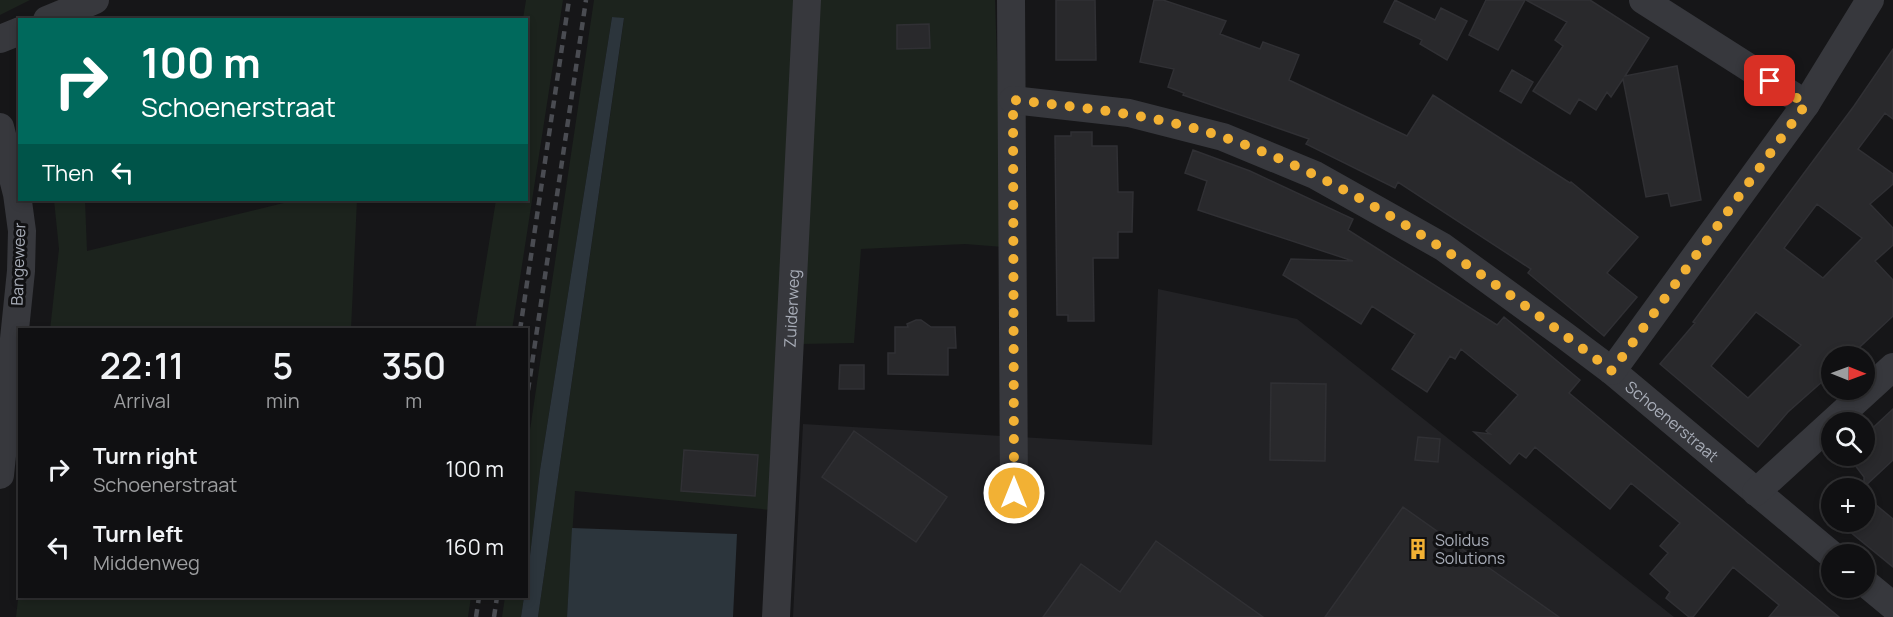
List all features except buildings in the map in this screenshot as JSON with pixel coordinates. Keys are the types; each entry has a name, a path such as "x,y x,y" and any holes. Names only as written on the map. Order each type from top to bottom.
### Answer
{"street":[{"path":"52,18 95,0"},
{"name":"Zuiderweg","path":"776,617 807,0"},
{"path":"1011,0 1014,493"},
{"path":"1643,0 1806,104"},
{"path":"1612,371 1806,104 1870,0"},
{"path":"0,39 18,32"},
{"name":"Schoenerstraat","path":"1013,100 1129,113 1223,137 1315,175 1443,247 1612,371 1821,546"},
{"name":"Bangeweer","path":"0,127 17,194 22,231 21,271 0,475"},
{"path":"1756,492 1893,367"},
{"path":"1875,591 1893,606"}],"shaded area":[{"path":"0,0 30,0 0,15"},
{"path":"526,0 563,0 512,328 475,328 496,201 528,201 528,18 523,18"},
{"path":"594,0 798,0 771,510 575,491 567,617 538,617 624,19 612,17 540,470 528,572 528,443"},
{"path":"816,0 995,0 1003,247 965,244 861,249 854,343 801,344"},
{"path":"612,17 624,18 538,617 521,617 524,598 528,598 528,572 540,470"},
{"path":"54,201 85,201 87,251 292,201 357,201 351,328 50,328 59,249"},
{"path":"1158,289 1297,319 1674,617 793,617 803,424 1152,445"},
{"path":"572,528 737,534 733,617 567,617"},
{"path":"18,598 471,598 468,617 16,617"},
{"path":"505,598 524,598 521,617 502,617"}],"railway":[{"path":"520,328 569,0"},
{"path":"528,391 586,0"},
{"path":"476,617 479,598"},
{"path":"494,617 497,598"}],"place":[{"name":"Solidus Solutions","path":"1418,549"}],"route":[{"path":"1014,493 1013,100 1129,113 1223,137 1315,175 1443,247 1612,371 1806,104 1770,81"}]}
